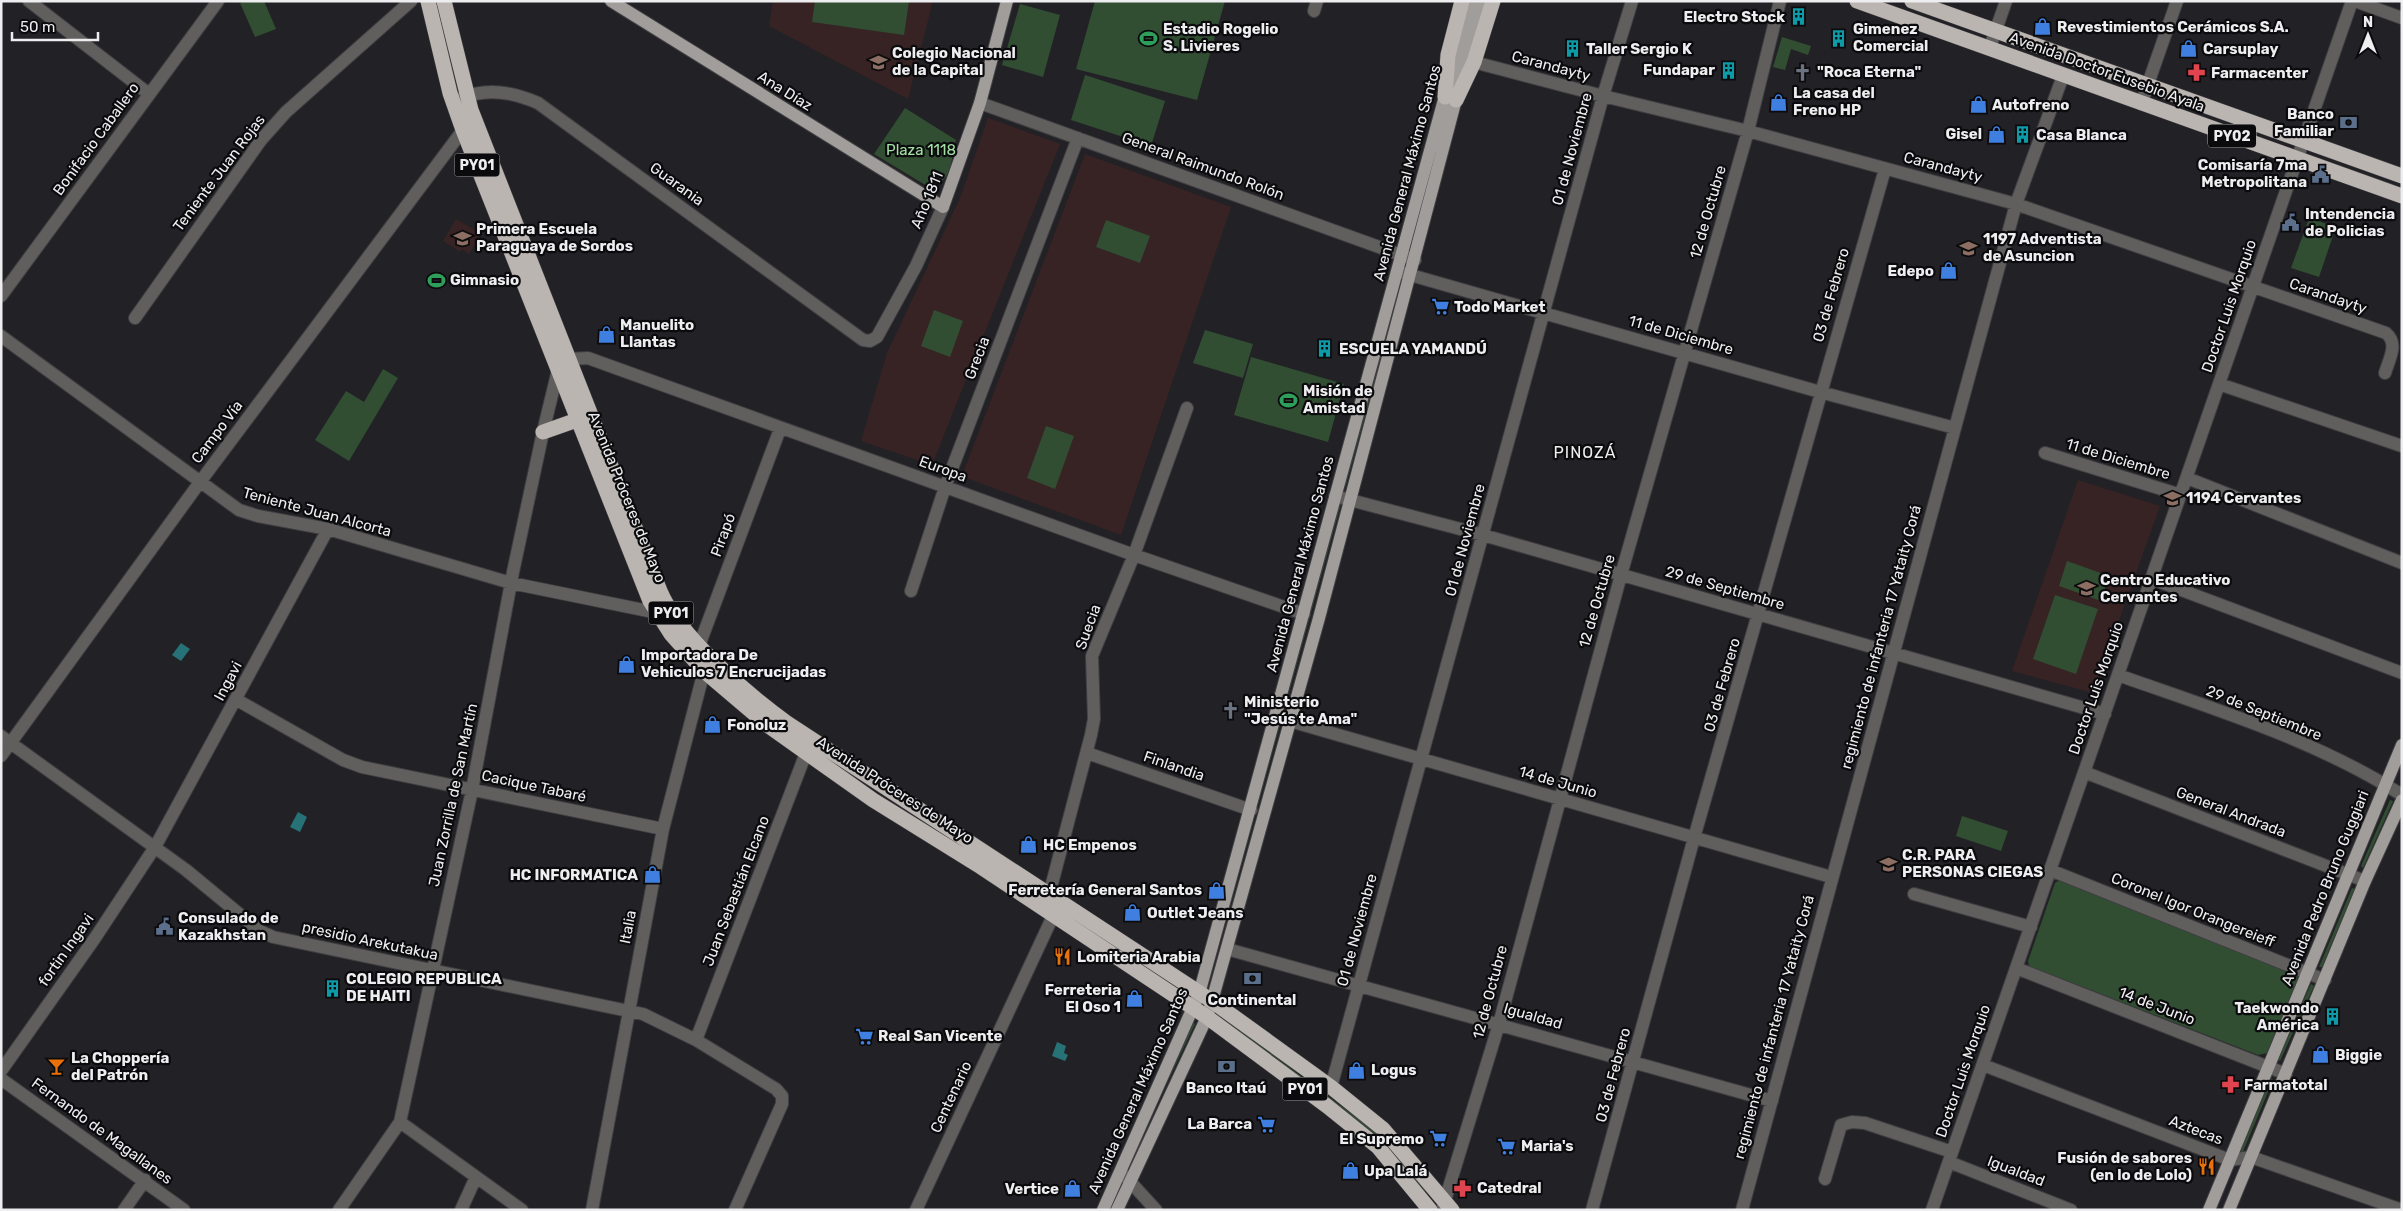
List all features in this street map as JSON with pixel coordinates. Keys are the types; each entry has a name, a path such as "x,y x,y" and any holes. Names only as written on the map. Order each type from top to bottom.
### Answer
{"highway":[{"name":"Avenida Próceres de Mayo","path":"428,1 460,99 570,358 660,591 673,616 700,650 766,708 1206,998"},
{"name":"Avenida Próceres de Mayo","path":"444,1 464,130 577,420 656,613 671,634 704,671 770,727 806,753 873,800 981,867 1201,1013"},
{"path":"1451,98 1448,55 1462,1"},
{"path":"1451,98 1470,61 1492,1"},
{"name":"Avenida Doctor Eusebio Ayala","path":"1857,1 1990,47 2141,104 2301,150 2402,176"},
{"name":"Avenida Doctor Eusebio Ayala","path":"1912,1 2148,84 2402,196"},
{"path":"543,432 577,420"},
{"name":"PY01","path":"1206,998 1331,1087 1383,1129 1447,1207"},
{"name":"PY01","path":"1201,1013 1327,1106 1378,1147 1430,1210"}],"main road":[{"name":"Ana Díaz","path":"611,1 944,207"},
{"name":"Año 1811","path":"944,207 980,103 1007,1"},
{"name":"Avenida General Máximo Santos","path":"1470,61 1471,1"},
{"name":"Avenida General Máximo Santos","path":"1206,998 1250,810 1335,496 1404,273 1415,260 1451,98 1470,26 1482,1"},
{"name":"Avenida General Máximo Santos","path":"1117,1210 1227,949 1350,500 1404,273 1402,255 1451,98"},
{"name":"Avenida Pedro Bruno Guggiari","path":"2209,1210 2348,874 2393,790 2402,745"},
{"path":"2229,1210 2324,980 2402,800"},
{"name":"Avenida General Máximo Santos","path":"1102,1210 1201,1013"}],"street":[{"path":"29,1 149,94"},
{"name":"Bonifacio Caballero","path":"1,296 218,1"},
{"name":"Teniente Juan Rojas","path":"135,318 261,140 286,112 411,1"},
{"name":"01 de Noviembre","path":"1331,1087 1603,96 1632,1"},
{"name":"12 de Octubre","path":"1447,1207 1499,1024 1621,575 1748,131 1780,1"},
{"path":"1990,47 2006,1"},
{"path":"2141,104 2176,1"},
{"path":"2354,1 2402,18"},
{"name":"Doctor Luis Morquio","path":"1932,1210 2354,1"},
{"name":"Carandayty","path":"1470,61 1748,131 2016,204 2386,333 2392,339 2394,346 2385,373"},
{"name":"regimiento de infanteria 17 Yataity Corá","path":"1742,1210 1831,877 2016,204 2063,76"},
{"name":"Guarania","path":"460,99 496,91 506,92 538,103 856,334 870,341"},
{"name":"General Raimundo Rolón","path":"980,103 1415,260"},
{"name":"Campo Vía","path":"1,756 6,740 464,130"},
{"name":"Grecia","path":"910,591 945,487 1078,138"},
{"name":"03 de Febrero","path":"1592,1210 1694,838 1759,616 1820,392 1885,169"},
{"name":"Año 1811","path":"870,341 877,337 916,266 944,207"},
{"name":"11 de Diciembre","path":"1404,273 1820,392 1955,428"},
{"name":"Teniente Juan Alcorta","path":"1,336 232,506 248,514 328,529 510,583 673,616"},
{"path":"558,370 570,358"},
{"name":"Europa","path":"570,358 588,358 780,429 1304,614"},
{"name":"Juan Zorrilla de San Martín","path":"339,1210 400,1122 472,790 510,583 558,370"},
{"path":"2219,384 2402,446"},
{"name":"Suecia","path":"1049,895 1087,753 1094,719 1092,656 1134,555 1187,408"},
{"name":"Pirapó","path":"700,650 780,429"},
{"name":"11 de Diciembre","path":"2045,453 2181,495"},
{"name":"11 de Diciembre","path":"2187,478 2402,563"},
{"name":"29 de Septiembre","path":"1335,496 1621,575 2105,714"},
{"name":"Ingavi","path":"155,847 328,529"},
{"path":"2152,579 2402,673"},
{"name":"Italia","path":"592,1210 663,829 704,671 700,650"},
{"name":"29 de Septiembre","path":"2118,675 2256,724 2323,754 2393,790"},
{"name":"Cacique Tabaré","path":"236,700 343,760 362,767 663,829"},
{"name":"14 de Junio","path":"1276,717 1831,877"},
{"name":"presidio Arekutakua","path":"6,740 186,870 260,931 273,937 643,1014 696,1040 776,1089 782,1096 782,1104 735,1210"},
{"name":"Juan Sebastián Elcano","path":"696,1040 806,753"},
{"name":"Finlandia","path":"1087,753 1250,810"},
{"name":"General Andrada","path":"2084,772 2366,881"},
{"name":"fortin Ingavi","path":"1,1071 95,938 155,847"},
{"name":"Coronel Igor Orangereieff","path":"2050,870 2324,980"},
{"path":"1914,894 2030,927"},
{"name":"Centenario","path":"916,1210 1053,916"},
{"name":"Igualdad","path":"1227,949 1772,1100"},
{"name":"14 de Junio","path":"2016,968 2286,1074"},
{"name":"Aztecas","path":"1983,1065 2230,1160 2251,1157 2402,1210"},
{"name":"Fernando de Magallanes","path":"1,1079 145,1180 184,1210"},
{"path":"400,1122 522,1210"},
{"name":"Igualdad","path":"1825,1179 1841,1126 1852,1122 1865,1123 1951,1157 2072,1210"},
{"path":"1120,1172 1156,1210"},
{"path":"461,1210 476,1177"},
{"path":"124,1210 145,1180"}],"shaded area":[{"name":"Colegio Nacional de la Capital","path":"773,1 933,1 908,99 769,26"},
{"path":"988,118 1060,144 932,465 861,441 887,353 960,198"},
{"path":"1085,154 1231,207 1121,535 966,478 963,473"},
{"name":"Primera Escuela Paraguaya de Sordos","path":"456,219 481,234 469,254 462,249 460,252 443,241"},
{"name":"Centro Educativo Cervantes","path":"2078,480 2160,506 2093,693 2012,671"}],"green space":[{"path":"244,1 264,1 276,29 255,37 240,3"},
{"path":"815,1 909,1 904,35 812,22"},
{"name":"Estadio Rogelio S. Livieres","path":"1095,1 1225,1 1197,100 1076,69"},
{"path":"1020,4 1060,15 1043,77 1002,65"},
{"path":"1782,37 1811,46 1808,55 1791,49 1785,70 1773,67"},
{"path":"1085,75 1165,101 1151,146 1071,120"},
{"name":"Plaza 1118","path":"905,108 956,140 946,177 935,185 927,186 874,154"},
{"path":"2309,218 2336,227 2319,277 2291,268"},
{"path":"1106,220 1150,236 1140,263 1096,247"},
{"path":"1402,285 1345,488 1344,487"},
{"path":"934,310 963,321 950,357 921,346"},
{"path":"1205,330 1253,344 1243,378 1193,363"},
{"name":"Misión de Amistad","path":"1251,357 1344,384 1328,442 1234,415"},
{"path":"383,369 398,378 349,461 315,440 346,391 364,402"},
{"path":"1046,426 1074,436 1055,489 1027,478"},
{"path":"1338,504 1341,504 1209,982"},
{"path":"2067,561 2109,576 2101,601 2059,586"},
{"path":"2055,595 2098,609 2076,674 2033,659"},
{"path":"2390,800 2393,801 2363,868 2361,866"},
{"path":"1962,816 2008,831 2001,851 1956,836"},
{"path":"2060,880 2297,974 2298,980 2267,1053 2258,1055 2029,966 2028,961 2055,883"},
{"path":"2352,888 2355,889 2322,967 2319,967"},
{"path":"2311,984 2314,986 2280,1061 2278,1059"},
{"path":"1225,1019 1376,1132 1426,1191 1424,1191 1385,1144 1223,1020"},
{"path":"1193,1022 1195,1024 1130,1161"},
{"path":"2270,1078 2273,1080 2242,1154 2239,1153"}],"water":[{"path":"181,643 190,649 181,661 172,655"},
{"path":"298,812 307,817 300,832 290,827"},
{"path":"1057,1042 1066,1046 1064,1053 1068,1055 1065,1061 1052,1056"}],"place":[{"name":"Electro Stock","path":"1799,17"},
{"name":"Revestimientos Cerámicos S.A.","path":"2043,27"},
{"name":"Estadio Rogelio S. Livieres","path":"1149,38"},
{"name":"Gimenez Comercial","path":"1839,38"},
{"name":"Taller Sergio K","path":"1572,49"},
{"name":"Carsuplay","path":"2189,49"},
{"name":"Colegio Nacional de la Capital","path":"878,62"},
{"name":"Fundapar","path":"1729,70"},
{"name":"\"Roca Eterna\"","path":"1803,72"},
{"name":"Farmacenter","path":"2197,73"},
{"name":"La casa del Freno HP","path":"1779,102"},
{"name":"Autofreno","path":"1978,105"},
{"name":"Banco Familiar","path":"2348,123"},
{"name":"Gisel","path":"1996,134"},
{"name":"Casa Blanca","path":"2022,135"},
{"name":"Comisaría 7ma Metropolitana","path":"2321,174"},
{"name":"Intendencia de Policias","path":"2291,223"},
{"name":"Primera Escuela Paraguaya de Sordos","path":"462,238"},
{"name":"1197 Adventista de Asuncion","path":"1969,248"},
{"name":"Edepo","path":"1948,271"},
{"name":"Gimnasio","path":"436,280"},
{"name":"Todo Market","path":"1440,307"},
{"name":"Manuelito Llantas","path":"606,334"},
{"name":"ESCUELA YAMANDÚ","path":"1325,349"},
{"name":"Misión de Amistad","path":"1289,400"},
{"name":"1194 Cervantes","path":"2172,498"},
{"name":"Centro Educativo Cervantes","path":"2086,589"},
{"name":"Importadora De Vehiculos 7 Encrucijadas","path":"627,664"},
{"name":"Ministerio \"Jesús te Ama\"","path":"1230,711"},
{"name":"Fonoluz","path":"713,725"},
{"name":"HC Empenos","path":"1029,845"},
{"name":"C.R. PARA PERSONAS CIEGAS","path":"1888,864"},
{"name":"HC INFORMATICA","path":"652,875"},
{"name":"Ferretería General Santos","path":"1216,890"},
{"name":"Outlet Jeans","path":"1133,913"},
{"name":"Consulado de Kazakhstan","path":"164,927"},
{"name":"Lomiteria Arabia","path":"1063,957"},
{"name":"Continental","path":"1252,979"},
{"name":"COLEGIO REPUBLICA DE HAITI","path":"332,988"},
{"name":"Ferreteria El Oso 1","path":"1135,999"},
{"name":"Taekwondo América","path":"2333,1017"},
{"name":"Real San Vicente","path":"864,1036"},
{"name":"Biggie","path":"2321,1055"},
{"name":"La Choppería del Patrón","path":"57,1067"},
{"name":"Banco Itaú","path":"1226,1067"},
{"name":"Logus","path":"1357,1070"},
{"name":"Farmatotal","path":"2230,1085"},
{"name":"La Barca","path":"1266,1124"},
{"name":"El Supremo","path":"1438,1139"},
{"name":"Maria's","path":"1507,1146"},
{"name":"Fusión de sabores (en lo de Lolo)","path":"2206,1167"},
{"name":"Upa Lalá","path":"1350,1171"},
{"name":"Catedral","path":"1463,1188"},
{"name":"Vertice","path":"1073,1189"}],"district":[{"name":"PINOZÁ","path":"1585,452"}]}
